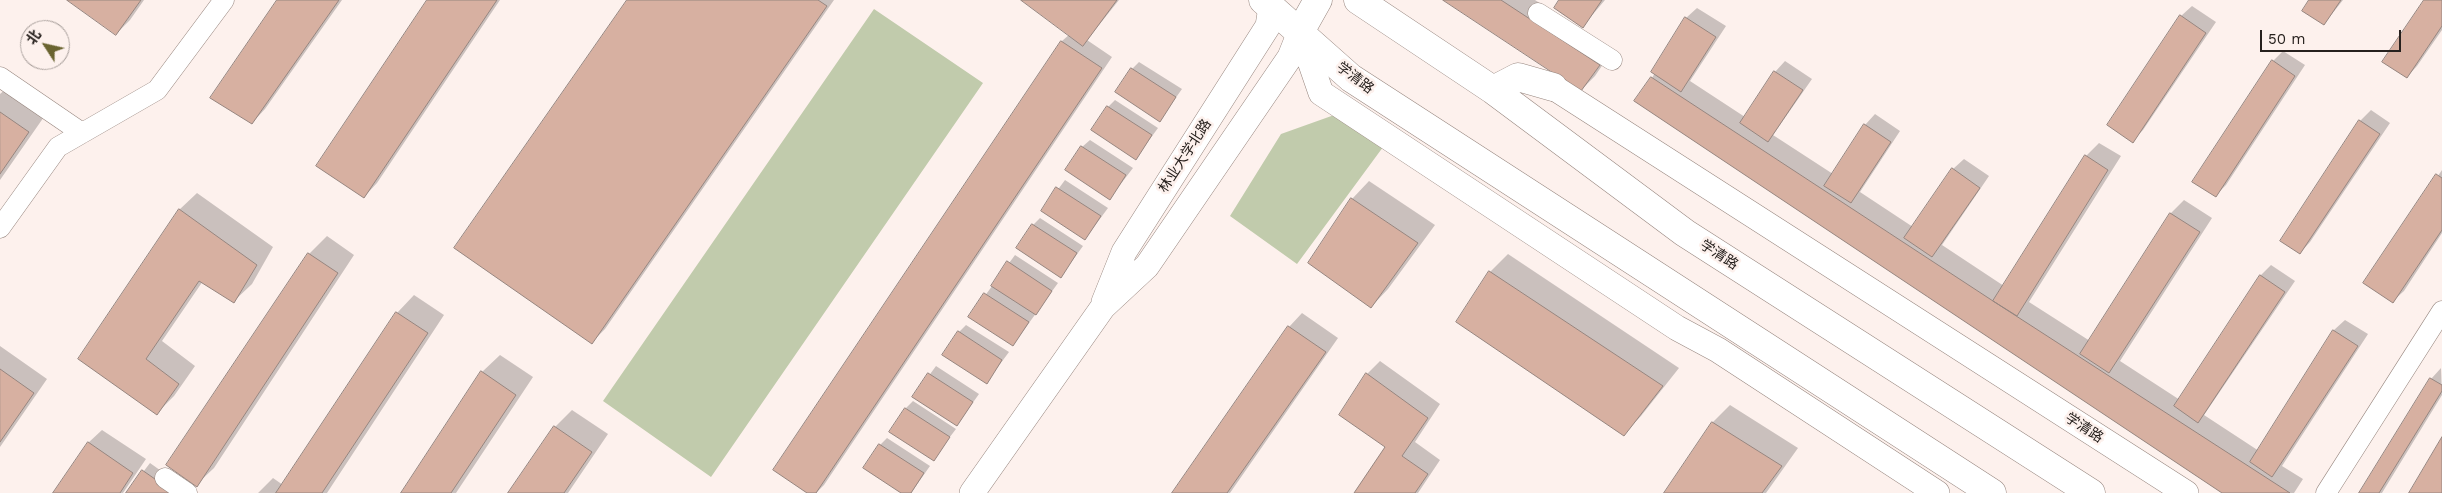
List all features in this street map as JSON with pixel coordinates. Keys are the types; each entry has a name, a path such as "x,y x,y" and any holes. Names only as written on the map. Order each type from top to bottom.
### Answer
{"main road":[{"path":"1300,32 1318,0"},
{"name":"学清路","path":"1358,0 1493,90 1685,233 2091,493"},
{"name":"学清路","path":"1270,2 1351,78 1992,493"},
{"path":"1493,90 1518,77 1554,87"}],"street":[{"path":"0,228 58,147 157,90 224,0"},
{"name":"林业大学北路","path":"1103,307 1124,252 1268,26 1270,2"},
{"path":"1538,13 1612,60"},
{"name":"林业大学北路","path":"972,493 1103,307 1147,266 1290,57 1300,32"},
{"name":"学清路","path":"1300,32 1321,93 1670,323 1718,350 1937,493"},
{"path":"0,77 82,133"},
{"name":"学清路","path":"1554,87 2186,493"},
{"path":"2326,493 2442,310"},
{"path":"165,478 186,493"}],"green space":[{"path":"874,9 983,83 711,477 603,401"},
{"path":"1337,114 1386,143 1297,264 1230,216 1281,134"}],"building":[{"path":"67,0 141,0 116,35"},
{"path":"277,0 339,0 252,124 210,98"},
{"path":"427,0 497,0 364,198 316,166"},
{"path":"627,0 818,0 827,6 592,344 454,248"},
{"path":"1021,0 1117,0 1083,46"},
{"path":"1443,0 1501,0 1600,65 1581,91"},
{"path":"1559,0 1602,0 1583,28 1554,8"},
{"path":"2309,0 2341,0 2324,25 2302,11"},
{"path":"2424,0 2442,0 2442,26 2407,78 2382,62"},
{"path":"2180,15 2206,33 2133,143 2107,125"},
{"path":"1685,17 1716,37 1681,92 1651,72"},
{"path":"1061,41 1102,68 816,493 807,493 773,470"},
{"path":"2272,60 2295,76 2216,197 2192,182"},
{"path":"1131,68 1176,97 1160,122 1115,92"},
{"path":"1774,71 1803,90 1768,142 1740,123"},
{"path":"1651,77 2290,493 2222,493 1634,101"},
{"path":"1107,106 1152,135 1136,160 1091,130"},
{"path":"0,112 29,132 0,174"},
{"path":"2359,120 2380,134 2300,254 2280,241"},
{"path":"1864,124 1891,142 1851,203 1824,186"},
{"path":"1081,146 1126,175 1110,200 1065,170"},
{"path":"2085,155 2108,170 2017,316 1993,301"},
{"path":"1952,168 1980,188 1932,257 1904,238"},
{"path":"2436,174 2442,178 2442,230 2393,303 2363,283"},
{"path":"1056,187 1101,216 1085,240 1041,211"},
{"path":"1351,198 1418,243 1371,308 1308,263"},
{"path":"179,209 257,265 234,303 199,281 146,359 179,384 157,415 78,359"},
{"path":"2170,213 2200,232 2109,373 2080,354"},
{"path":"1032,224 1077,253 1061,278 1016,248"},
{"path":"308,253 338,273 197,487 166,465"},
{"path":"1007,261 1052,291 1036,315 991,286"},
{"path":"1489,271 1663,386 1624,436 1456,322"},
{"path":"2260,275 2285,292 2198,423 2174,406"},
{"path":"984,293 1029,322 1013,346 968,317"},
{"path":"396,312 428,333 322,493 276,493"},
{"path":"1288,326 1326,352 1227,493 1172,493"},
{"path":"2333,330 2358,346 2272,477 2250,462"},
{"path":"958,331 1002,360 987,384 942,355"},
{"path":"0,369 34,393 0,442"},
{"path":"481,371 516,395 451,493 401,493"},
{"path":"928,373 973,402 957,426 912,397"},
{"path":"1366,373 1428,418 1402,456 1428,474 1415,493 1354,493 1385,447 1339,415"},
{"path":"2430,378 2442,385 2442,391 2379,493 2359,493"},
{"path":"905,408 950,437 934,461 889,432"},
{"path":"1712,422 1782,466 1762,493 1664,493"},
{"path":"554,426 592,452 564,493 508,493"},
{"path":"2442,437 2442,493 2409,493"},
{"path":"88,442 133,473 120,493 53,493"},
{"path":"879,444 924,473 911,493 901,493 863,468"},
{"path":"142,470 175,493 126,493"}]}
